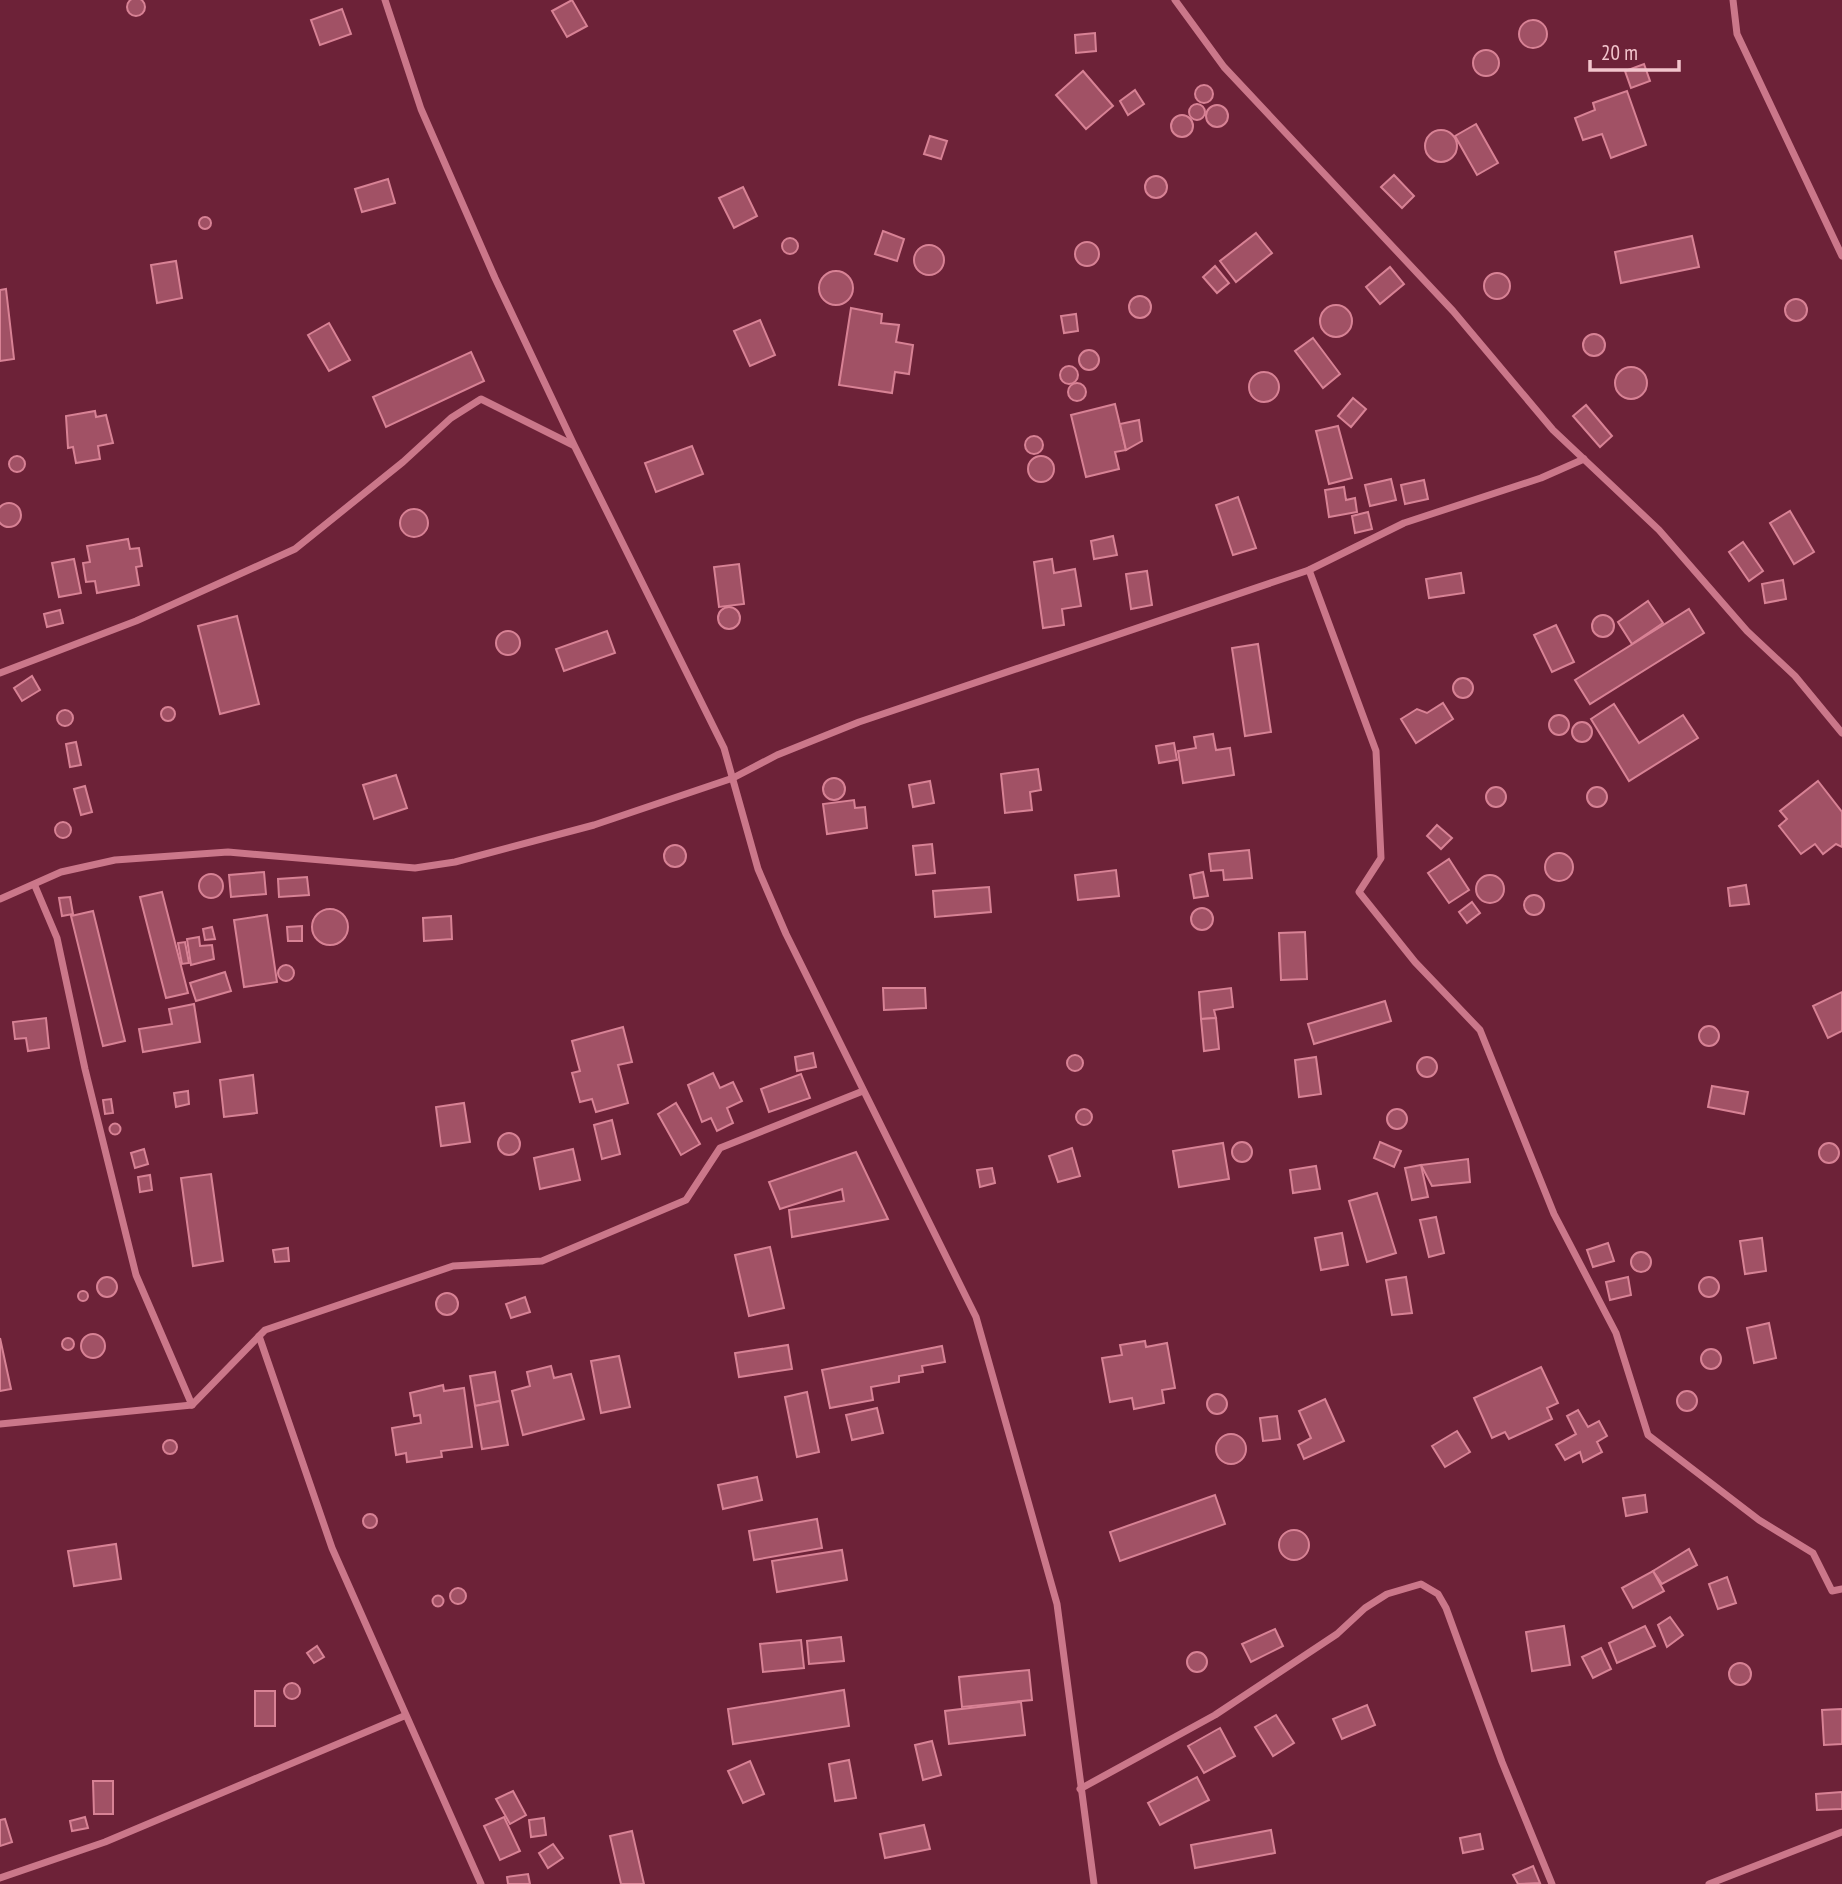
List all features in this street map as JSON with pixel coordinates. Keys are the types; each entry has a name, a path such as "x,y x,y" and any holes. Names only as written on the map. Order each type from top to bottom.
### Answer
{"street":[{"path":"385,0 421,108 495,278 574,445 724,748 758,869 816,999 976,1317 1057,1604 1094,1884"},
{"path":"1175,0 1224,67 1453,311 1553,430 1659,530 1747,631 1795,676 1842,733"},
{"path":"1733,0 1737,34 1842,256"},
{"path":"0,673 136,621 295,549 402,462 451,418 481,399 574,445"},
{"path":"0,899 82,867 189,852 228,852 415,867 455,862 594,825 733,778 777,755 859,722 1309,570 1404,523 1541,478 1584,459"},
{"path":"1309,570 1376,751 1381,858 1359,892 1415,962 1480,1030 1554,1214 1616,1333 1648,1435 1759,1520 1813,1553 1832,1591 1842,1589"},
{"path":"35,886 57,938 85,1069 136,1275 192,1405"},
{"path":"0,1424 192,1405 265,1330 453,1266 542,1261 686,1200 720,1147 863,1091"},
{"path":"259,1336 332,1548 404,1716 481,1884"},
{"path":"1080,1789 1215,1715 1337,1633 1365,1608 1387,1594 1421,1584 1438,1594 1446,1608 1502,1762 1552,1884"},
{"path":"0,1878 105,1842 404,1716"},
{"path":"1709,1884 1842,1832"}],"building":[{"path":"136,-2 142,1 145,7 142,13 136,16 130,13 127,7 130,1"},
{"path":"572,0 587,26 567,37 552,11"},
{"path":"342,9 351,34 320,45 311,20"},
{"path":"1533,20 1543,24 1547,34 1543,44 1533,48 1523,44 1519,34 1523,24"},
{"path":"1095,33 1096,51 1076,53 1075,35"},
{"path":"1486,50 1495,54 1499,63 1495,72 1486,76 1477,72 1473,63 1477,54"},
{"path":"1644,64 1650,81 1631,88 1625,71"},
{"path":"1083,71 1113,106 1086,129 1056,95"},
{"path":"1200,85 1208,85 1213,94 1211,101 1200,103 1195,98 1195,90"},
{"path":"1135,90 1144,104 1128,115 1120,101"},
{"path":"1627,91 1646,145 1611,158 1602,134 1583,140 1575,118 1595,110 1593,103"},
{"path":"1194,104 1200,104 1205,112 1203,118 1194,120 1189,115 1189,109"},
{"path":"1217,105 1227,112 1228,116 1221,126 1217,127 1207,120 1206,116 1213,106"},
{"path":"1178,115 1186,115 1193,122 1193,130 1186,137 1178,137 1171,130 1171,122"},
{"path":"1476,124 1498,163 1477,175 1455,136"},
{"path":"1441,130 1452,135 1457,146 1452,157 1441,162 1430,157 1425,146 1430,135"},
{"path":"930,136 947,141 941,159 924,154"},
{"path":"1394,175 1414,196 1402,208 1381,187"},
{"path":"1156,176 1164,179 1167,187 1164,195 1156,198 1148,195 1145,187 1148,179"},
{"path":"388,179 395,203 362,212 355,189"},
{"path":"743,187 757,216 734,228 719,198"},
{"path":"205,217 211,223 205,229 199,223"},
{"path":"883,231 904,239 897,261 875,254"},
{"path":"1256,233 1272,253 1236,282 1220,261"},
{"path":"1692,236 1699,267 1621,283 1615,252"},
{"path":"787,238 793,238 798,246 796,252 787,254 782,249 782,243"},
{"path":"1087,242 1096,245 1099,254 1096,263 1087,266 1078,263 1075,254 1078,245"},
{"path":"929,245 940,249 944,260 940,271 929,275 918,271 914,260 918,249"},
{"path":"176,261 182,298 157,303 151,265"},
{"path":"1215,266 1229,283 1217,293 1203,277"},
{"path":"1390,267 1404,284 1380,304 1366,287"},
{"path":"836,271 848,276 853,288 848,300 836,305 824,300 819,288 824,276"},
{"path":"1497,273 1506,277 1510,286 1506,295 1497,299 1488,295 1484,286 1488,277"},
{"path":"6,289 14,359 0,361 0,290"},
{"path":"1136,296 1144,296 1151,303 1151,311 1144,318 1136,318 1129,311 1129,303"},
{"path":"1796,299 1804,302 1807,310 1804,318 1796,321 1788,318 1785,310 1788,302"},
{"path":"1336,305 1347,310 1352,321 1347,332 1336,337 1325,332 1320,321 1325,310"},
{"path":"851,308 882,314 881,323 899,325 896,342 913,345 909,374 895,372 892,393 839,385"},
{"path":"1076,314 1078,331 1064,333 1061,316"},
{"path":"760,320 775,355 750,366 734,331"},
{"path":"329,323 350,360 329,371 308,335"},
{"path":"1594,334 1602,337 1605,345 1602,353 1594,356 1586,353 1583,345 1586,337"},
{"path":"1313,338 1340,374 1323,388 1295,351"},
{"path":"1089,350 1096,353 1099,360 1096,367 1089,370 1082,367 1079,360 1082,353"},
{"path":"471,352 484,381 386,427 373,397"},
{"path":"1065,366 1073,366 1078,375 1076,382 1065,384 1060,379 1060,371"},
{"path":"1631,367 1642,372 1647,383 1642,394 1631,399 1620,394 1615,383 1620,372"},
{"path":"1264,372 1275,376 1279,387 1275,398 1264,402 1253,398 1249,387 1253,376"},
{"path":"1077,383 1085,388 1086,392 1081,400 1077,401 1069,396 1068,392 1073,384"},
{"path":"1353,398 1366,409 1351,427 1338,416"},
{"path":"1115,404 1126,450 1115,452 1119,469 1086,477 1071,415"},
{"path":"1586,405 1612,436 1600,447 1573,416"},
{"path":"95,411 96,417 106,415 113,443 98,446 100,459 76,463 73,447 68,448 66,416"},
{"path":"1139,420 1142,441 1126,450 1120,424"},
{"path":"1338,426 1352,478 1329,484 1316,431"},
{"path":"1034,436 1040,439 1043,445 1040,451 1034,454 1028,451 1025,445 1028,439"},
{"path":"692,446 703,474 656,492 645,463"},
{"path":"17,456 23,458 23,470 17,472 11,470 9,464 11,458"},
{"path":"1041,456 1050,460 1054,469 1050,478 1041,482 1032,478 1028,469 1032,460"},
{"path":"1391,479 1396,500 1370,506 1365,485"},
{"path":"1424,480 1428,499 1405,504 1401,485"},
{"path":"1344,487 1346,500 1355,498 1357,512 1329,517 1325,490"},
{"path":"1238,497 1256,548 1233,555 1216,505"},
{"path":"9,503 17,507 21,515 17,523 9,527 1,523 -3,515 1,507"},
{"path":"414,509 424,513 428,523 424,533 414,537 404,533 400,523 404,513"},
{"path":"1790,511 1814,552 1794,564 1770,523"},
{"path":"1368,512 1372,529 1355,533 1352,516"},
{"path":"1113,536 1117,555 1094,559 1091,541"},
{"path":"128,539 130,549 139,548 142,566 136,567 139,585 97,593 95,581 86,582 83,563 90,562 87,546"},
{"path":"1743,542 1763,571 1749,581 1729,552"},
{"path":"74,559 81,593 59,597 52,563"},
{"path":"1052,559 1054,573 1075,569 1081,606 1062,609 1064,625 1043,628 1034,562"},
{"path":"739,564 744,604 719,607 714,567"},
{"path":"1147,571 1152,605 1131,609 1126,574"},
{"path":"1461,573 1464,593 1429,598 1426,579"},
{"path":"1783,580 1786,599 1765,603 1762,584"},
{"path":"1648,601 1663,623 1632,644 1618,622"},
{"path":"729,607 737,610 740,618 737,626 729,629 721,626 718,618 721,610"},
{"path":"1689,609 1704,633 1590,704 1575,680"},
{"path":"60,610 63,623 47,627 44,614"},
{"path":"1603,615 1611,618 1614,626 1611,634 1603,637 1595,634 1592,626 1595,618"},
{"path":"237,616 259,704 220,714 198,626"},
{"path":"1556,625 1574,662 1552,672 1534,635"},
{"path":"508,631 517,634 520,643 517,652 508,655 499,652 496,643 499,634"},
{"path":"607,631 615,653 564,671 556,649"},
{"path":"1258,644 1271,732 1245,736 1232,648"},
{"path":"32,676 40,690 22,701 14,688"},
{"path":"1463,678 1470,681 1473,688 1470,695 1463,698 1456,695 1453,688 1456,681"},
{"path":"1443,703 1453,719 1416,743 1401,719 1417,709 1427,713"},
{"path":"1614,704 1639,743 1683,715 1698,738 1629,781 1591,719"},
{"path":"168,707 173,709 173,719 168,721 163,719 161,714 163,709"},
{"path":"62,710 68,710 73,718 71,724 62,726 57,721 57,715"},
{"path":"1559,715 1566,718 1569,725 1566,732 1559,735 1552,732 1549,725 1552,718"},
{"path":"1582,722 1589,725 1592,732 1589,739 1582,742 1575,739 1572,732 1575,725"},
{"path":"1213,734 1216,750 1230,748 1234,775 1183,783 1178,751 1196,748 1194,737"},
{"path":"76,742 81,765 70,767 66,744"},
{"path":"1174,743 1177,760 1159,763 1156,746"},
{"path":"1038,769 1041,790 1030,792 1032,810 1005,813 1001,774"},
{"path":"396,775 407,808 374,819 363,785"},
{"path":"834,778 842,781 845,789 842,797 834,800 826,797 823,789 826,781"},
{"path":"930,781 934,803 913,807 909,785"},
{"path":"1818,781 1842,812 1842,847 1836,844 1823,854 1815,844 1801,854 1779,826 1787,819 1780,811"},
{"path":"85,786 92,812 81,815 74,789"},
{"path":"1496,787 1503,790 1506,797 1503,804 1496,807 1489,804 1486,797 1489,790"},
{"path":"1597,787 1604,790 1607,797 1604,804 1597,807 1590,804 1587,797 1590,790"},
{"path":"854,800 855,808 865,807 867,828 827,834 823,804"},
{"path":"63,822 69,824 69,836 63,838 57,836 55,830 57,824"},
{"path":"1437,825 1452,838 1441,849 1427,836"},
{"path":"932,844 935,873 916,875 913,846"},
{"path":"675,845 685,852 686,856 679,866 675,867 665,860 664,856 671,846"},
{"path":"1249,850 1252,878 1224,880 1223,870 1211,871 1209,854"},
{"path":"1559,853 1569,857 1573,867 1569,877 1559,881 1549,877 1545,867 1549,857"},
{"path":"1449,859 1469,890 1449,903 1428,873"},
{"path":"1116,870 1119,896 1078,900 1075,875"},
{"path":"264,872 266,894 231,897 229,875"},
{"path":"1203,872 1208,896 1194,898 1190,875"},
{"path":"211,874 220,877 223,886 220,895 211,898 202,895 199,886 202,877"},
{"path":"1490,875 1500,879 1504,889 1500,899 1490,903 1480,899 1476,889 1480,879"},
{"path":"307,877 309,895 279,897 278,879"},
{"path":"1746,885 1749,904 1730,906 1728,888"},
{"path":"989,887 991,912 935,917 933,891"},
{"path":"162,892 188,993 166,998 140,897"},
{"path":"1534,895 1541,898 1544,905 1541,912 1534,915 1527,912 1524,905 1527,898"},
{"path":"70,897 73,914 62,916 59,898"},
{"path":"1472,902 1480,913 1467,923 1459,912"},
{"path":"1202,908 1210,911 1213,919 1210,927 1202,930 1194,927 1191,919 1194,911"},
{"path":"330,909 342,915 348,927 342,939 330,945 318,939 312,927 318,915"},
{"path":"93,911 125,1041 103,1046 71,916"},
{"path":"267,915 277,982 244,987 234,920"},
{"path":"451,916 452,939 424,941 423,918"},
{"path":"302,926 302,941 288,941 287,927"},
{"path":"212,927 215,939 205,940 203,929"},
{"path":"1305,932 1307,979 1281,980 1279,933"},
{"path":"199,937 200,946 212,945 214,959 191,965 187,939"},
{"path":"185,942 189,963 182,964 178,943"},
{"path":"283,965 289,965 294,973 292,979 283,981 278,976 278,970"},
{"path":"225,972 231,991 196,1001 190,983"},
{"path":"883,988 925,988 926,1008 884,1010"},
{"path":"1231,988 1233,1007 1214,1010 1216,1018 1201,1019 1199,992"},
{"path":"1842,992 1842,1031 1828,1038 1813,1006"},
{"path":"1385,1001 1391,1021 1314,1044 1308,1024"},
{"path":"194,1004 200,1042 143,1052 139,1029 172,1024 169,1009"},
{"path":"46,1018 49,1048 28,1051 26,1038 15,1039 13,1022"},
{"path":"1216,1018 1219,1049 1204,1051 1201,1019"},
{"path":"1709,1026 1716,1029 1719,1036 1716,1043 1709,1046 1702,1043 1699,1036 1702,1029"},
{"path":"623,1027 632,1062 618,1065 628,1103 596,1112 592,1099 580,1102 572,1073 580,1071 572,1041"},
{"path":"813,1053 816,1067 797,1071 795,1057"},
{"path":"1072,1055 1078,1055 1083,1063 1081,1069 1072,1071 1067,1066 1067,1060"},
{"path":"1316,1057 1321,1094 1299,1097 1295,1060"},
{"path":"1427,1057 1434,1060 1437,1067 1434,1074 1427,1077 1420,1074 1417,1067 1420,1060"},
{"path":"713,1073 720,1088 733,1082 742,1101 727,1108 733,1123 717,1131 711,1118 702,1122 688,1085"},
{"path":"801,1074 810,1098 769,1112 761,1089"},
{"path":"253,1075 257,1113 224,1117 220,1080"},
{"path":"1712,1086 1748,1092 1744,1114 1708,1107"},
{"path":"188,1091 189,1104 176,1107 174,1093"},
{"path":"111,1099 113,1113 105,1114 103,1100"},
{"path":"464,1103 470,1142 441,1146 436,1107"},
{"path":"676,1103 700,1144 681,1155 658,1114"},
{"path":"1081,1109 1087,1109 1092,1117 1090,1123 1081,1125 1076,1120 1076,1114"},
{"path":"1397,1109 1404,1112 1407,1119 1404,1126 1397,1129 1390,1126 1387,1119 1390,1112"},
{"path":"612,1120 620,1154 602,1159 594,1125"},
{"path":"115,1123 121,1129 115,1135 109,1129"},
{"path":"509,1133 517,1136 520,1144 517,1152 509,1155 501,1152 498,1144 501,1136"},
{"path":"1242,1142 1249,1145 1252,1152 1249,1159 1242,1162 1235,1159 1232,1152 1235,1145"},
{"path":"1380,1142 1401,1151 1394,1167 1374,1158"},
{"path":"1223,1143 1229,1179 1179,1187 1173,1151"},
{"path":"1829,1143 1836,1146 1839,1153 1836,1160 1829,1163 1822,1160 1819,1153 1822,1146"},
{"path":"1072,1148 1080,1176 1058,1182 1049,1156"},
{"path":"144,1149 148,1164 135,1168 131,1153"},
{"path":"573,1149 580,1180 540,1189 534,1158"},
{"path":"856,1152 888,1219 792,1237 789,1210 844,1201 842,1189 780,1209 769,1182"},
{"path":"1468,1159 1470,1182 1432,1186 1421,1165"},
{"path":"1421,1165 1428,1197 1412,1200 1405,1168"},
{"path":"1316,1166 1320,1189 1293,1193 1290,1170"},
{"path":"992,1168 995,1183 980,1187 977,1170"},
{"path":"211,1174 223,1261 193,1266 181,1178"},
{"path":"150,1175 152,1190 140,1192 138,1177"},
{"path":"1377,1193 1396,1253 1367,1262 1349,1201"},
{"path":"1436,1217 1444,1253 1429,1257 1420,1220"},
{"path":"1342,1233 1348,1265 1321,1270 1315,1238"},
{"path":"1762,1238 1766,1271 1745,1274 1740,1241"},
{"path":"1608,1243 1614,1261 1593,1267 1587,1250"},
{"path":"770,1247 784,1308 749,1316 735,1255"},
{"path":"288,1248 289,1261 275,1262 273,1250"},
{"path":"1641,1252 1648,1255 1651,1262 1648,1269 1641,1272 1634,1269 1631,1262 1634,1255"},
{"path":"107,1277 114,1280 117,1287 114,1294 107,1297 100,1294 97,1287 100,1280"},
{"path":"1406,1277 1412,1313 1392,1315 1386,1280"},
{"path":"1628,1277 1631,1295 1610,1300 1606,1282"},
{"path":"1709,1277 1716,1280 1719,1287 1716,1294 1709,1297 1702,1294 1699,1287 1702,1280"},
{"path":"83,1291 87,1292 87,1300 83,1301 79,1300 78,1296 79,1292"},
{"path":"447,1293 455,1296 458,1304 455,1312 447,1315 439,1312 436,1304 439,1296"},
{"path":"525,1297 530,1312 511,1318 506,1304"},
{"path":"1769,1323 1776,1358 1754,1363 1747,1328"},
{"path":"93,1334 102,1337 105,1346 102,1355 93,1358 84,1355 81,1346 84,1337"},
{"path":"0,1338 11,1389 0,1391"},
{"path":"68,1338 74,1344 68,1350 62,1344"},
{"path":"1145,1341 1146,1347 1167,1343 1175,1388 1162,1390 1164,1403 1134,1409 1132,1398 1110,1402 1102,1358 1122,1355 1120,1345"},
{"path":"788,1345 792,1369 739,1377 735,1353"},
{"path":"942,1346 945,1362 922,1366 923,1372 899,1376 899,1382 871,1387 873,1400 830,1408 822,1370"},
{"path":"1711,1349 1718,1352 1721,1359 1718,1366 1711,1369 1704,1366 1701,1359 1704,1352"},
{"path":"619,1356 630,1407 601,1413 591,1361"},
{"path":"551,1366 554,1378 571,1374 584,1419 523,1435 512,1391 530,1386 527,1372"},
{"path":"1541,1367 1558,1403 1547,1408 1552,1419 1509,1439 1505,1432 1492,1438 1474,1398"},
{"path":"495,1372 500,1401 475,1406 470,1376"},
{"path":"443,1385 444,1391 464,1388 472,1447 441,1451 442,1457 407,1462 406,1453 396,1455 392,1428 421,1423 420,1415 414,1416 410,1393"},
{"path":"1687,1391 1694,1394 1697,1401 1694,1408 1687,1411 1680,1408 1677,1401 1680,1394"},
{"path":"807,1392 819,1452 797,1457 785,1397"},
{"path":"1217,1394 1224,1397 1227,1404 1224,1411 1217,1414 1210,1411 1207,1404 1210,1397"},
{"path":"1325,1399 1344,1441 1304,1459 1298,1445 1311,1438 1299,1411"},
{"path":"500,1401 508,1445 482,1449 475,1406"},
{"path":"877,1408 883,1433 852,1440 846,1415"},
{"path":"1578,1410 1588,1427 1599,1421 1607,1436 1597,1442 1602,1452 1583,1462 1580,1452 1565,1460 1556,1445 1576,1434 1567,1416"},
{"path":"1277,1416 1280,1439 1263,1441 1260,1418"},
{"path":"1457,1431 1470,1452 1445,1467 1432,1446"},
{"path":"1231,1434 1242,1438 1246,1449 1242,1460 1231,1464 1220,1460 1216,1449 1220,1438"},
{"path":"170,1440 175,1442 175,1452 170,1454 165,1452 163,1447 165,1442"},
{"path":"757,1477 762,1500 723,1509 718,1485"},
{"path":"1215,1495 1225,1524 1120,1561 1110,1532"},
{"path":"1645,1495 1647,1512 1626,1516 1623,1498"},
{"path":"367,1514 373,1514 377,1521 373,1528 367,1528 363,1524 363,1518"},
{"path":"817,1519 822,1548 754,1560 749,1531"},
{"path":"1294,1530 1305,1534 1309,1545 1305,1556 1294,1560 1283,1556 1279,1545 1283,1534"},
{"path":"116,1544 121,1579 74,1586 68,1551"},
{"path":"1689,1549 1697,1565 1662,1584 1653,1571"},
{"path":"842,1550 847,1580 777,1592 772,1561"},
{"path":"1653,1571 1664,1591 1633,1608 1622,1588"},
{"path":"1727,1577 1736,1603 1718,1609 1709,1584"},
{"path":"455,1588 461,1588 466,1596 464,1602 455,1604 450,1599 450,1593"},
{"path":"438,1596 442,1597 442,1605 438,1606 434,1605 433,1601 434,1597"},
{"path":"1670,1617 1683,1635 1667,1647 1658,1625"},
{"path":"1564,1626 1570,1665 1532,1671 1526,1632"},
{"path":"1645,1626 1655,1646 1617,1663 1609,1643"},
{"path":"1275,1629 1283,1646 1251,1662 1242,1644"},
{"path":"841,1637 844,1661 809,1664 807,1641"},
{"path":"801,1640 804,1668 763,1672 760,1644"},
{"path":"317,1646 324,1657 314,1663 307,1653"},
{"path":"1601,1648 1611,1669 1593,1678 1582,1657"},
{"path":"1197,1652 1204,1655 1207,1662 1204,1669 1197,1672 1190,1669 1187,1662 1190,1655"},
{"path":"1740,1663 1748,1666 1751,1674 1748,1682 1740,1685 1732,1682 1729,1674 1732,1666"},
{"path":"1029,1670 1032,1700 962,1707 959,1677"},
{"path":"292,1683 298,1685 298,1697 292,1699 286,1697 284,1691 286,1685"},
{"path":"844,1690 849,1726 733,1744 728,1709"},
{"path":"255,1691 275,1691 275,1726 255,1726"},
{"path":"1021,1702 1025,1735 949,1744 945,1711"},
{"path":"1367,1705 1375,1725 1342,1739 1333,1719"},
{"path":"1842,1709 1842,1744 1824,1745 1822,1710"},
{"path":"1276,1715 1294,1743 1273,1756 1255,1727"},
{"path":"1220,1728 1235,1756 1204,1773 1188,1746"},
{"path":"932,1741 941,1775 923,1780 915,1745"},
{"path":"849,1760 856,1798 835,1801 829,1764"},
{"path":"750,1761 764,1794 743,1803 728,1771"},
{"path":"1197,1777 1209,1800 1160,1825 1148,1803"},
{"path":"93,1781 113,1781 113,1814 94,1814"},
{"path":"513,1791 526,1815 510,1824 496,1799"},
{"path":"1842,1792 1842,1809 1817,1810 1816,1794"},
{"path":"85,1817 88,1828 72,1831 70,1821"},
{"path":"504,1817 520,1851 500,1860 484,1826"},
{"path":"544,1818 546,1835 531,1837 529,1820"},
{"path":"5,1819 12,1842 0,1846 0,1820"},
{"path":"924,1825 930,1849 885,1858 880,1834"},
{"path":"1271,1830 1275,1853 1195,1868 1191,1845"},
{"path":"632,1831 644,1884 621,1884 610,1836"},
{"path":"1480,1834 1483,1849 1463,1853 1460,1838"},
{"path":"553,1844 563,1858 548,1868 539,1853"},
{"path":"1533,1866 1540,1883 1518,1884 1513,1875"},
{"path":"528,1874 530,1884 508,1884 507,1877"}]}
